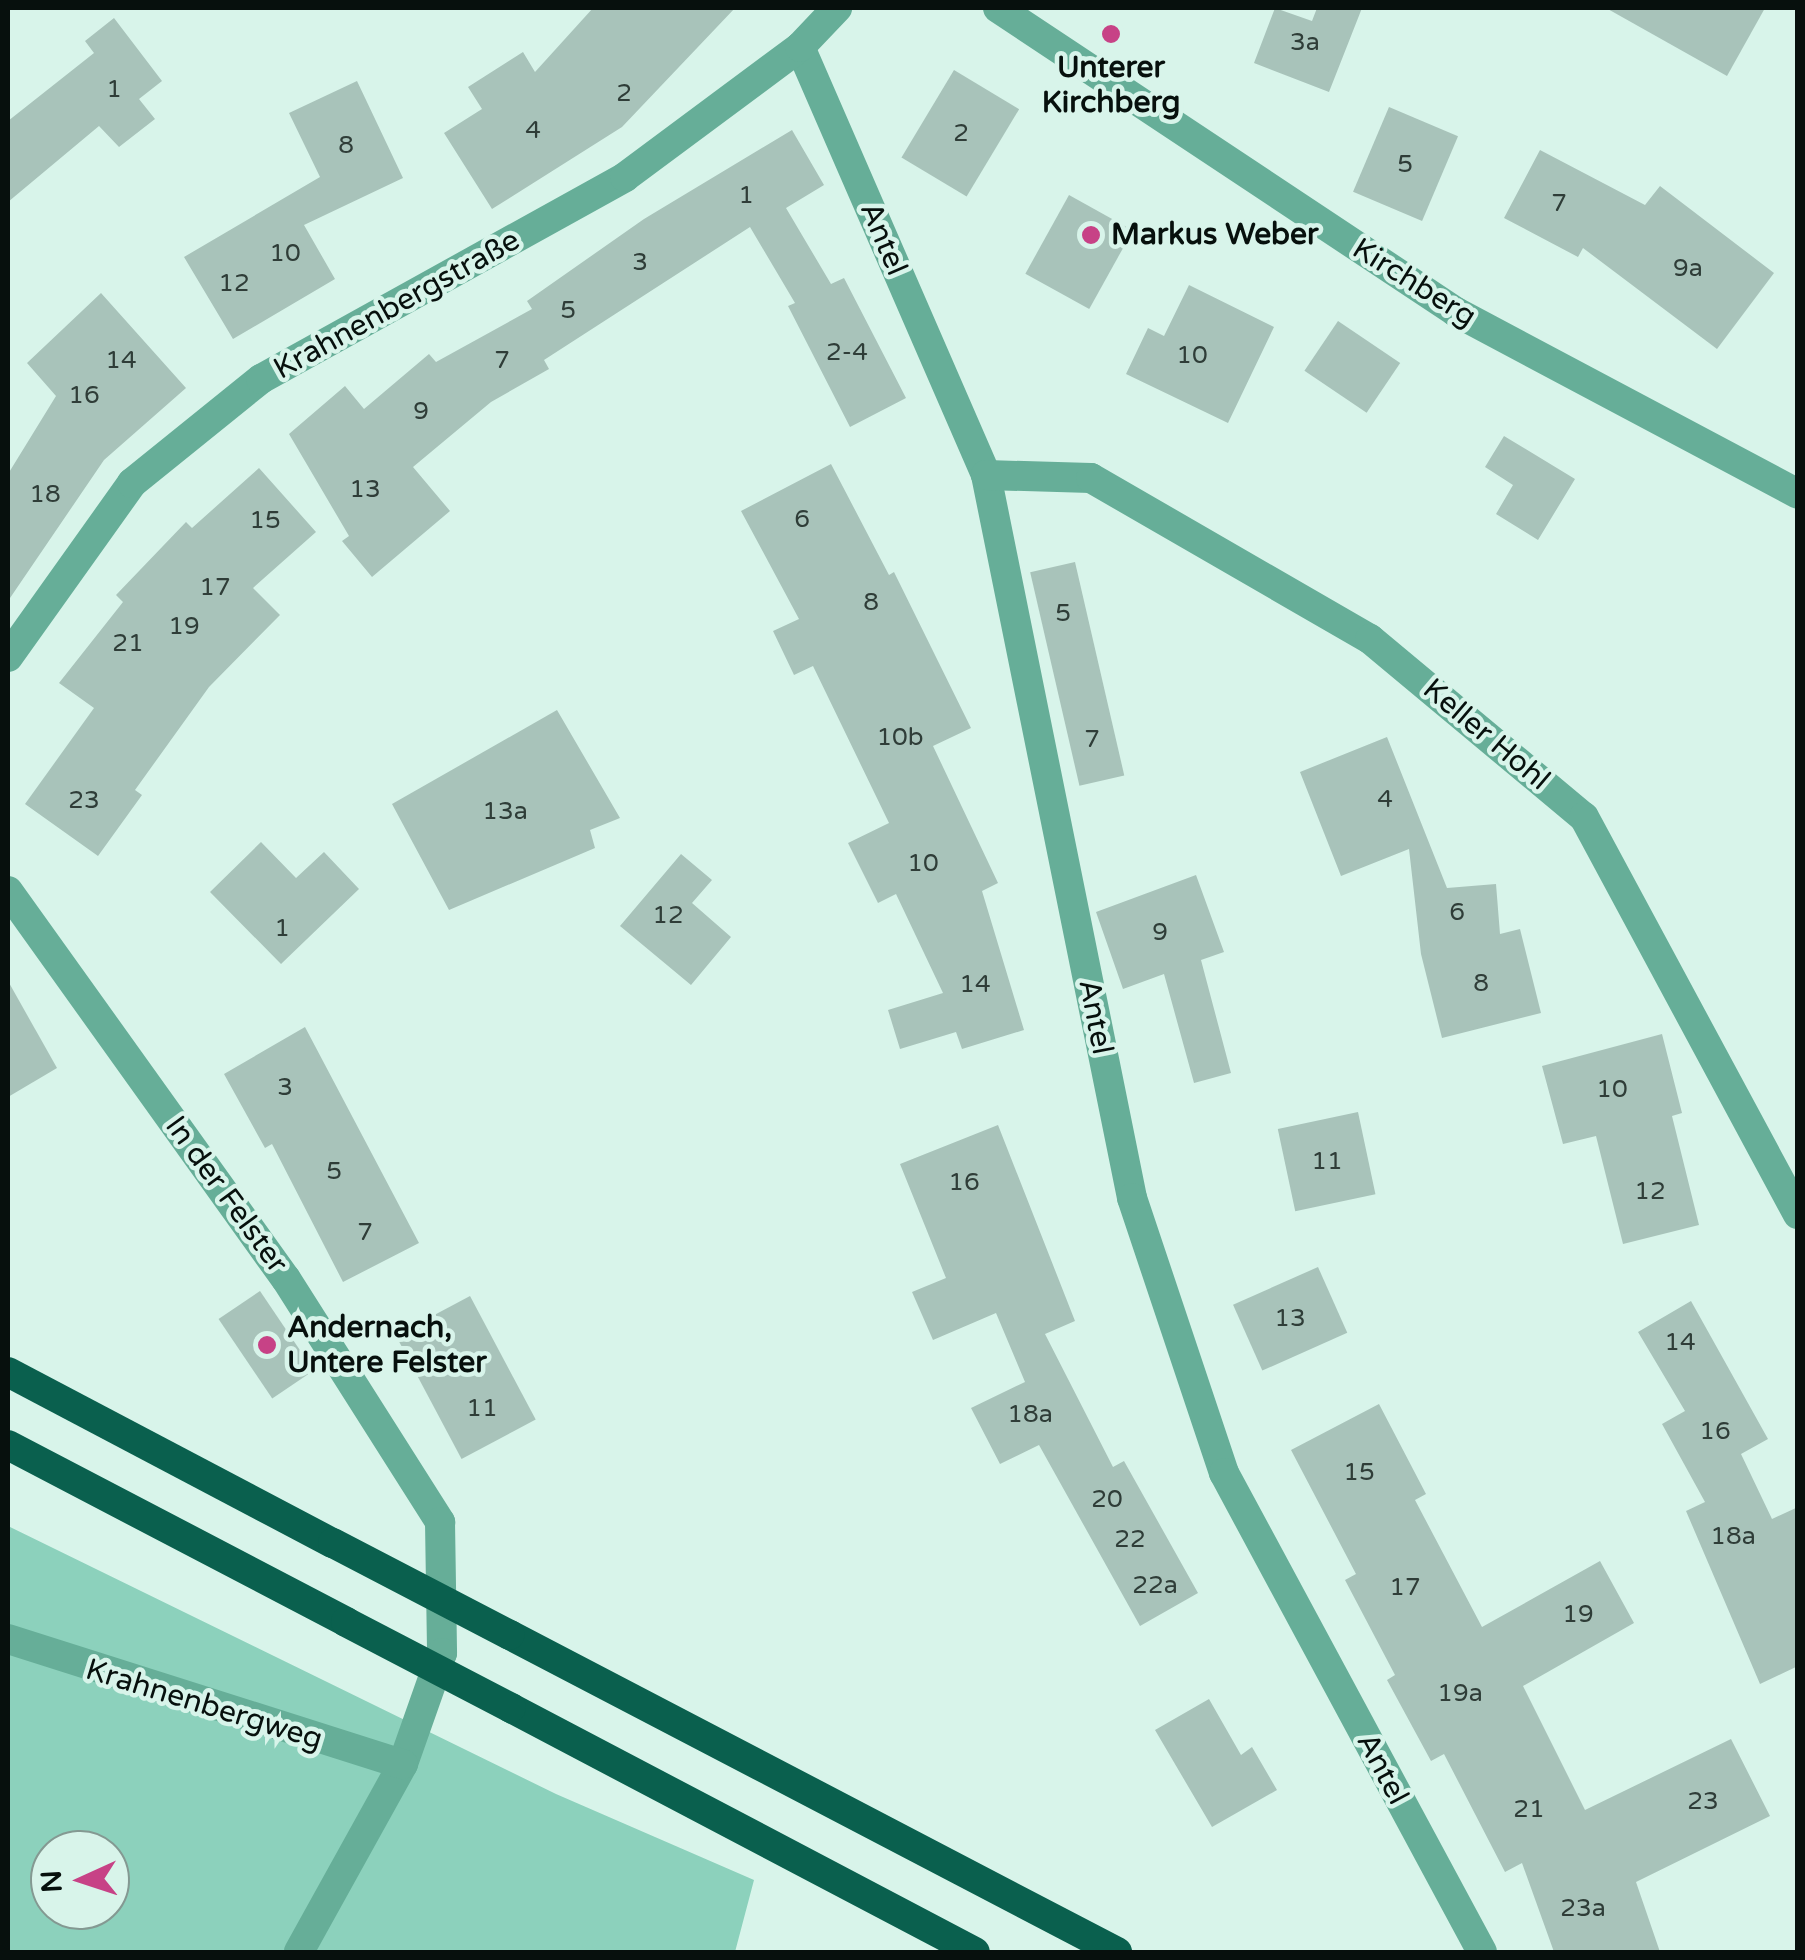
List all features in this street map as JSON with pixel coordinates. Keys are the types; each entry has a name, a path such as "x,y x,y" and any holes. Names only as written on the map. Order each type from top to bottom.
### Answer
{"highway":[{"path":"8,1372 1117,1952"},
{"path":"8,1445 975,1952"}],"street":[{"name":"Krahnenbergstraße","path":"8,657 132,484 261,379 625,176 800,47 837,8"},
{"name":"Kirchberg","path":"998,8 1456,312 1798,494"},
{"name":"Antel","path":"800,47 986,474 1132,1198 1224,1474 1482,1952"},
{"name":"Keller Hohl","path":"986,474 1091,478 1370,639 1584,817 1798,1214"},
{"name":"In der Felster","path":"8,891 286,1279 440,1522 442,1654 403,1764 299,1952"},
{"name":"Krahnenbergweg","path":"8,1640 403,1764"}],"green space":[{"path":"8,1526 556,1794 754,1880 735,1952 8,1952"}],"building":[{"path":"593,8 735,8 622,127 492,209 444,133 482,109 468,87 523,52 535,72"},
{"path":"1275,8 1312,21 1317,8 1362,8 1329,92 1254,63"},
{"path":"1606,8 1765,8 1727,76"},
{"path":"114,18 162,81 139,99 155,119 119,147 99,126 8,202 8,121 94,53 85,41"},
{"path":"954,70 1019,109 967,197 901,157"},
{"path":"357,81 403,178 304,225 335,279 233,339 184,257 320,177 289,113"},
{"path":"1389,107 1458,136 1422,221 1353,192"},
{"path":"792,130 824,185 786,208 831,284 844,278 906,398 850,427 788,306 795,303 750,227 544,360 549,369 491,402 413,467 450,511 372,577 342,541 349,536 289,434 345,386 364,409 429,354 436,362 532,309 527,301 644,219"},
{"path":"1540,150 1645,205 1660,186 1774,273 1717,349 1583,248 1578,257 1504,218"},
{"path":"1069,195 1133,230 1089,309 1025,274"},
{"path":"1189,285 1274,327 1228,423 1126,374 1148,328 1164,336"},
{"path":"101,293 186,388 104,460 8,601 8,474 56,396 27,363"},
{"path":"1338,321 1400,363 1367,413 1304,371"},
{"path":"1504,436 1575,479 1538,540 1496,514 1513,485 1485,467"},
{"path":"831,464 889,575 894,572 971,728 933,746 998,883 982,891 1024,1030 962,1049 956,1032 900,1049 888,1010 943,993 896,894 878,903 848,843 889,823 813,666 794,675 773,631 799,619 741,511"},
{"path":"259,468 316,532 253,588 280,615 209,687 135,790 142,795 98,856 25,804 94,708 59,683 123,602 116,595 186,522 192,528"},
{"path":"1075,562 1124,775 1079,786 1030,572"},
{"path":"557,710 620,818 590,830 595,848 449,910 392,804"},
{"path":"1387,737 1447,888 1496,884 1500,934 1520,929 1541,1013 1442,1038 1421,954 1409,849 1341,876 1300,772"},
{"path":"261,842 296,878 324,852 359,889 281,964 210,892"},
{"path":"681,854 712,880 692,903 731,937 691,985 620,926"},
{"path":"1196,875 1224,952 1201,960 1231,1073 1194,1083 1164,974 1123,989 1096,912"},
{"path":"8,981 57,1068 8,1097"},
{"path":"305,1027 419,1243 343,1282 272,1144 265,1148 224,1074"},
{"path":"1662,1034 1682,1113 1672,1116 1699,1225 1623,1244 1596,1136 1563,1144 1542,1066"},
{"path":"1358,1112 1375,1194 1295,1211 1278,1129"},
{"path":"998,1125 1075,1321 1045,1334 1113,1467 1124,1461 1198,1593 1140,1626 1039,1445 1000,1464 971,1408 1025,1382 996,1313 933,1340 912,1292 946,1278 900,1164"},
{"path":"1318,1267 1347,1333 1262,1371 1233,1305"},
{"name":"Andernach, Untere Felster","path":"260,1291 314,1371 272,1399 219,1319"},
{"path":"470,1296 536,1420 462,1459 396,1335"},
{"path":"1691,1301 1768,1439 1741,1454 1772,1519 1798,1507 1798,1666 1760,1684 1686,1511 1705,1502 1662,1424 1685,1411 1638,1332"},
{"path":"1379,1404 1426,1494 1415,1500 1482,1627 1600,1561 1634,1623 1523,1686 1585,1810 1731,1739 1770,1816 1636,1882 1660,1952 1554,1952 1522,1863 1505,1872 1444,1754 1431,1761 1387,1680 1395,1675 1345,1580 1356,1574 1291,1450"},
{"path":"1209,1699 1241,1755 1252,1747 1277,1790 1212,1827 1155,1730"}],"place":[{"name":"Unterer Kirchberg","path":"1111,34"},
{"name":"Markus Weber","path":"1091,235"},
{"name":"Andernach, Untere Felster","path":"267,1345"}]}
